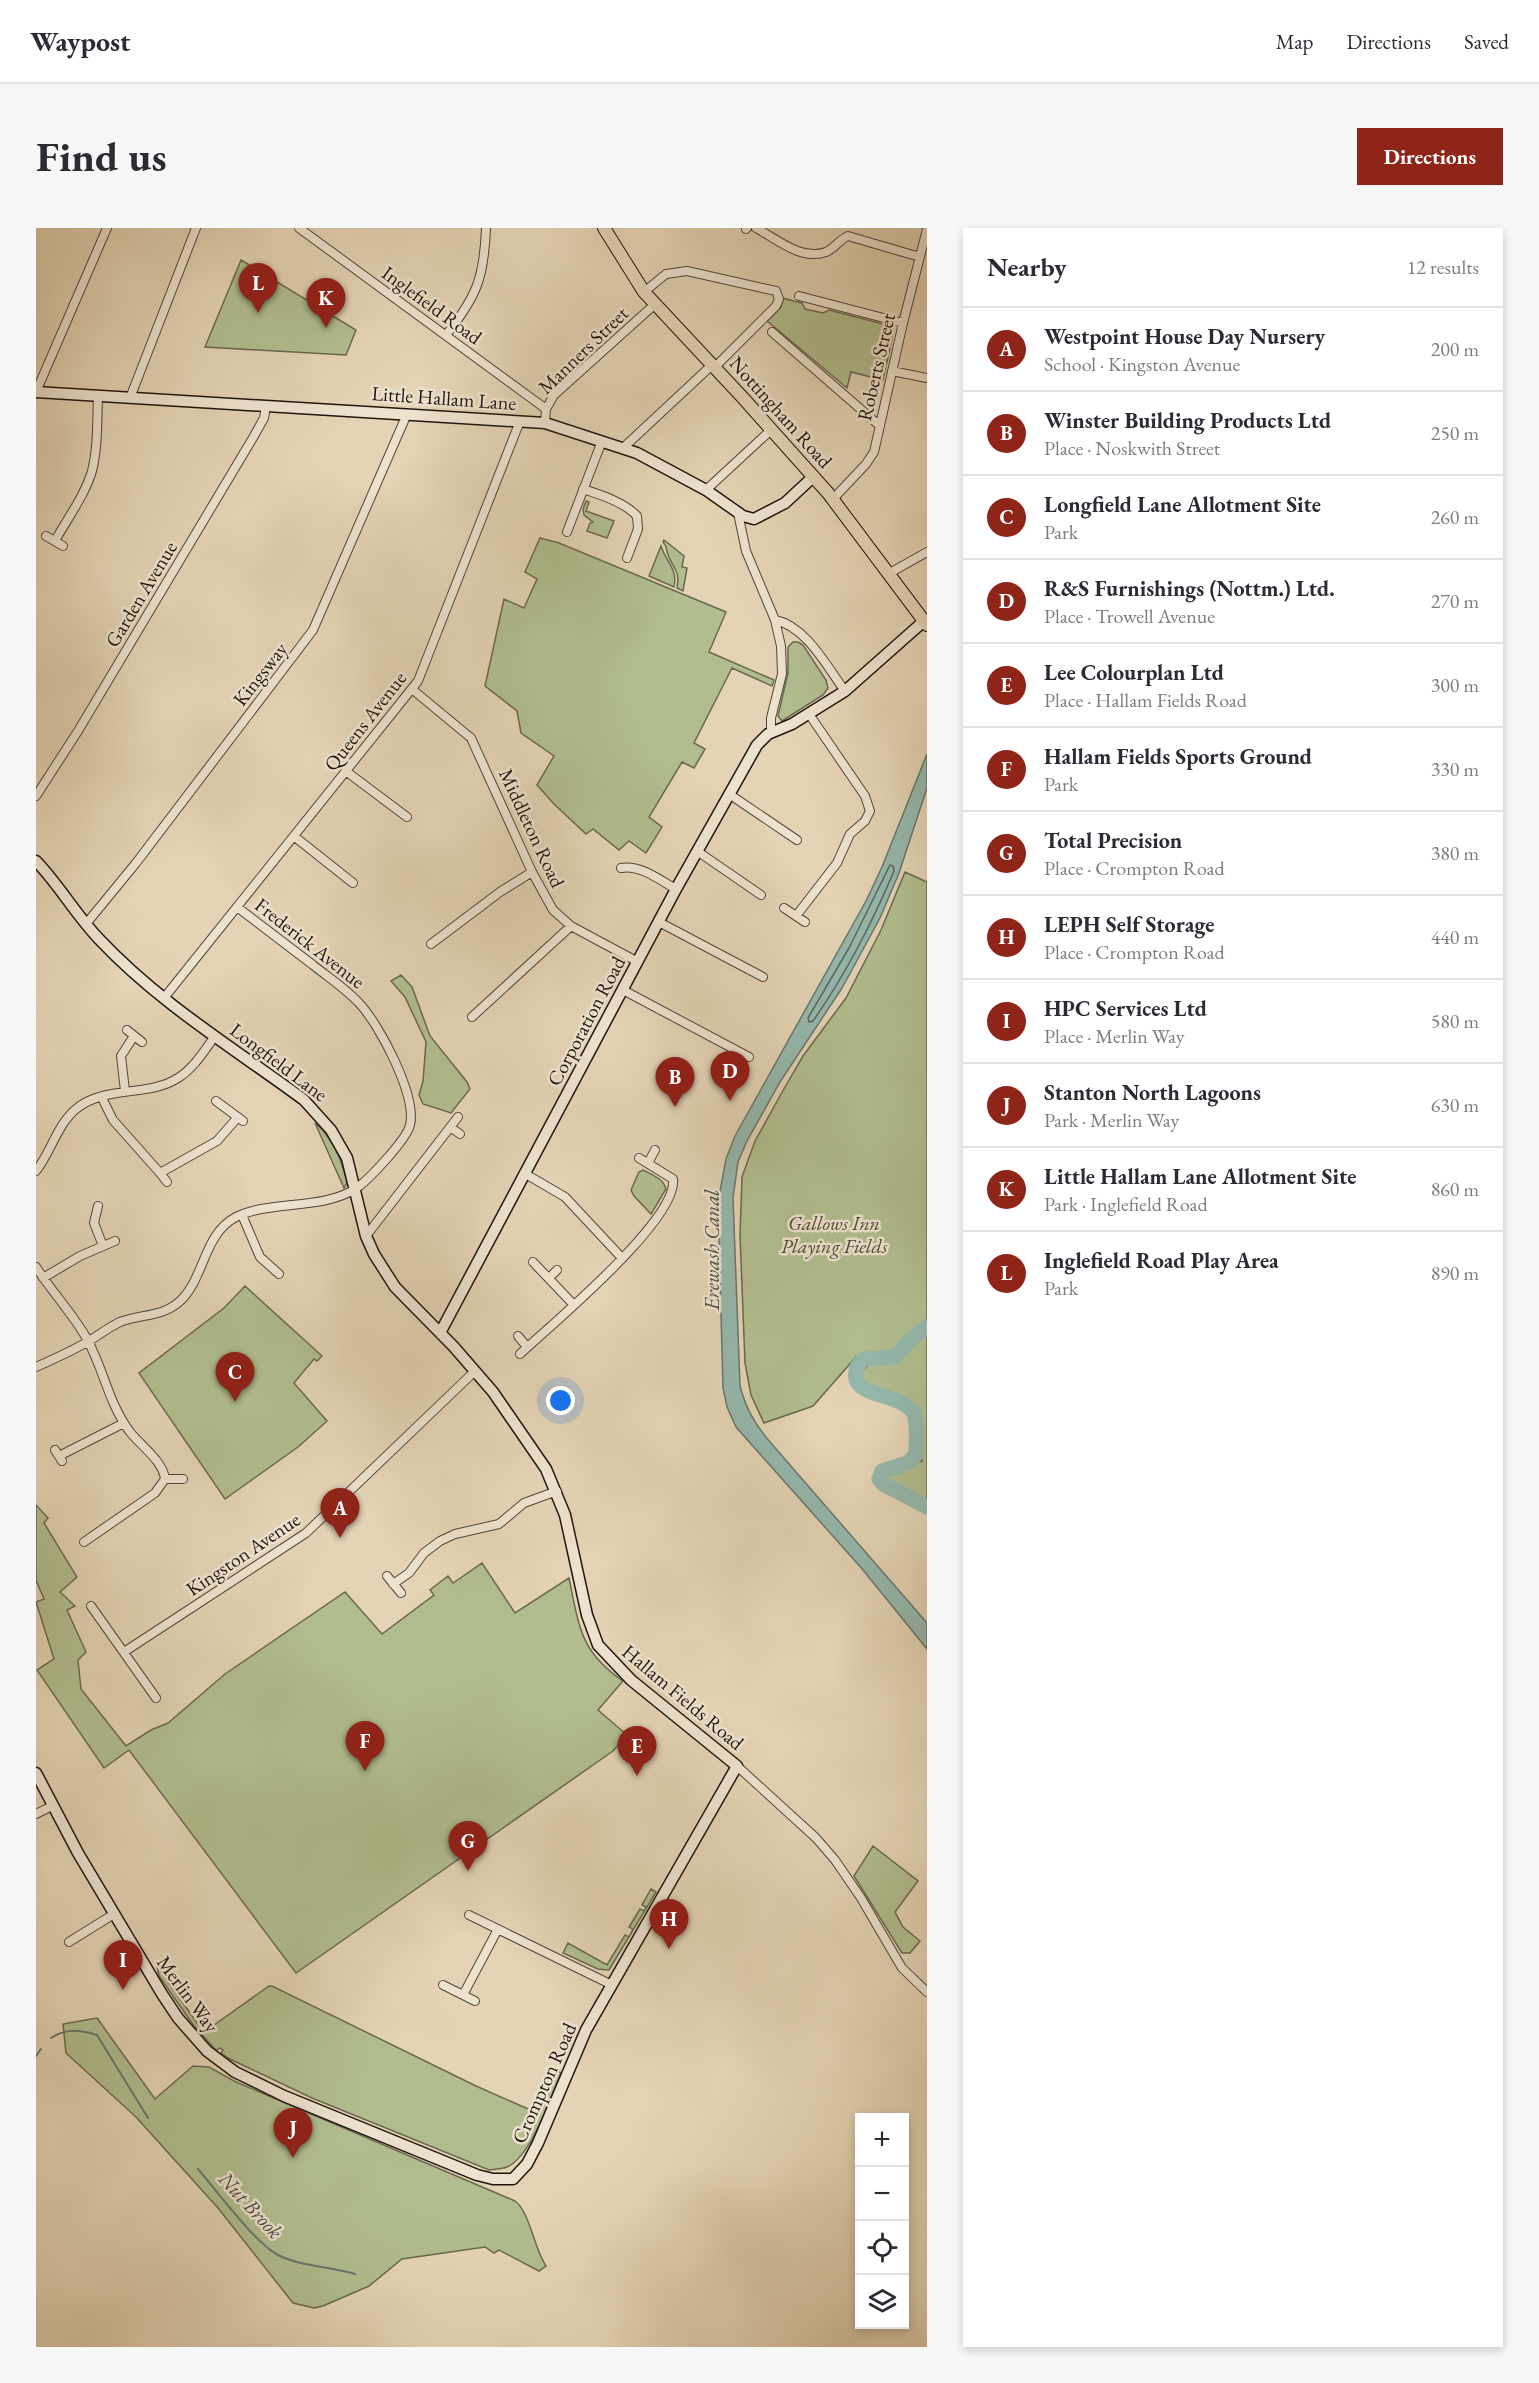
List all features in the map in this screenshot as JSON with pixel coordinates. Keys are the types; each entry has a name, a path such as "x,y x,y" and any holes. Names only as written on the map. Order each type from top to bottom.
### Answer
{"main road":[{"name":"Nottingham Road","path":"604,228 654,305 772,429 832,498 926,622"}],"street":[{"path":"36,392 107,228"},
{"path":"130,398 196,228"},
{"name":"Inglefield Road","path":"299,228 546,409"},
{"path":"446,335 467,308 478,285 484,262 486,228"},
{"path":"756,228 787,247 808,254 824,252 833,248 840,239 849,236 920,257"},
{"name":"Roberts Street","path":"832,498 872,456 927,229"},
{"path":"623,448 713,367 766,327 779,299 776,291 693,271 666,274 644,292"},
{"path":"799,296 903,323"},
{"name":"Manners Street","path":"545,423 546,409 554,395 654,305"},
{"path":"766,327 880,426"},
{"path":"892,371 927,378"},
{"name":"Little Hallam Lane","path":"36,392 545,423 623,448 706,490 738,513"},
{"path":"55,541 92,470 96,443 98,396"},
{"name":"Garden Avenue","path":"36,796 83,723 254,436 264,418 266,406"},
{"name":"Kingsway","path":"86,924 136,863 310,635 321,615 407,414"},
{"name":"Queens Avenue","path":"164,998 412,690 424,669 520,422"},
{"path":"706,490 772,429"},
{"path":"567,532 602,441"},
{"path":"738,513 754,519 765,515 785,503 813,477"},
{"path":"584,489 628,508 639,520 649,525"},
{"path":"738,513 746,551 775,620 781,646 782,674 771,718 771,733 787,727 845,691 926,622"},
{"path":"571,520 582,524"},
{"path":"627,558 639,520"},
{"path":"46,536 63,546"},
{"path":"888,574 927,552"},
{"path":"775,620 792,626 803,635 845,691"},
{"name":"Middleton Road","path":"412,690 471,738 532,872 553,910 571,926 638,962"},
{"path":"796,916 833,869 850,834 866,821 870,812 865,796 809,714"},
{"name":"Corporation Road","path":"440,1333 697,851 756,745 771,733"},
{"path":"347,772 407,817"},
{"path":"729,794 797,840"},
{"path":"295,837 352,884"},
{"path":"697,851 761,895"},
{"name":"Longfield Lane","path":"36,861 86,924 126,965 164,998 311,1106 337,1138 347,1158 366,1236 374,1254 395,1287 440,1333"},
{"path":"617,876 619,866 642,870 676,890"},
{"path":"431,944 492,897 532,872"},
{"name":"Frederick Avenue","path":"237,907 357,1001 373,1022 392,1055 409,1101 411,1124 407,1134 378,1168 356,1189"},
{"path":"784,908 805,922"},
{"path":"659,922 757,977"},
{"path":"472,1017 571,926"},
{"path":"623,990 749,1057"},
{"path":"127,1030 142,1042"},
{"path":"126,1091 121,1056 134,1036"},
{"path":"36,1171 70,1115 78,1108 126,1091 158,1086 176,1080 190,1068 215,1036"},
{"path":"102,1098 113,1120 167,1182"},
{"path":"160,1173 217,1141 241,1119 216,1101"},
{"path":"366,1236 458,1117"},
{"path":"450,1127 460,1134"},
{"path":"648,1163 655,1150"},
{"path":"520,1354 622,1258 656,1222 674,1182 671,1176 639,1158"},
{"path":"524,1173 565,1197 622,1258"},
{"path":"36,1367 120,1322 158,1314 176,1305 191,1290 210,1248 223,1227 242,1215 326,1199 356,1189"},
{"path":"97,1206 94,1223 103,1246"},
{"path":"242,1215 260,1257 279,1274"},
{"path":"43,1278 69,1261 115,1241"},
{"path":"533,1262 573,1304"},
{"path":"36,1268 88,1341 104,1384 124,1423 157,1463 165,1479"},
{"path":"549,1278 557,1270"},
{"name":"Hallam Fields Road","path":"440,1333 502,1404 546,1469 565,1515 587,1615 598,1645 632,1680 737,1766 816,1838 835,1860 861,1898 902,1968 927,1992"},
{"path":"518,1336 528,1347"},
{"name":"Kingston Avenue","path":"124,1652 306,1533 475,1371"},
{"path":"59,1455 124,1423"},
{"path":"165,1479 183,1479"},
{"path":"84,1542 155,1493 165,1479"},
{"path":"393,1584 409,1573 424,1553 440,1541 455,1534 499,1524 524,1503 556,1491"},
{"path":"387,1576 401,1593"},
{"path":"91,1606 156,1698"},
{"name":"Crompton Road","path":"498,2179 513,2179 521,2172 533,2154 586,2030 610,1984 737,1766"},
{"name":"Merlin Way","path":"36,1773 52,1806 114,1914 178,2018 207,2051 236,2072 284,2096 477,2175 498,2179"},
{"path":"36,1814 52,1806"},
{"path":"69,1942 114,1914"},
{"path":"469,1915 610,1984"},
{"path":"463,1995 498,1929"},
{"path":"443,1984 475,2001"}],"green space":[{"path":"241,260 356,330 346,355 205,347"},
{"path":"782,298 802,303 805,309 823,313 829,310 891,326 892,339 883,380 851,372 847,388 767,321 781,307"},
{"path":"586,501 589,502 586,511 614,521 607,538 587,531 590,523 593,522 584,515 583,509"},
{"path":"540,538 559,543 726,612 709,652 774,680 772,686 732,668 694,743 705,749 694,768 682,762 649,817 662,827 646,853 629,841 619,850 593,829 586,834 554,804 537,785 554,756 521,733 517,711 485,686 504,599 524,608 537,579 525,572"},
{"path":"664,540 684,556 682,567 687,568 683,591 677,588 677,574"},
{"path":"661,546 673,570 674,587 649,576"},
{"path":"793,642 803,645 826,680 828,688 823,695 782,721 778,716 788,673 788,647"},
{"name":"Gallows Inn Playing Fields","path":"905,872 927,882 927,1324 913,1333 891,1354 865,1354 856,1357 813,1406 764,1423 751,1395 745,1363 740,1235 742,1177 755,1141 803,1056 846,998 881,930"},
{"path":"401,975 412,987 430,1036 467,1082 470,1089 451,1113 423,1104 419,1095 423,1081 426,1042 405,997 391,981"},
{"path":"315,1123 332,1143 339,1158 347,1183 344,1188"},
{"path":"643,1170 660,1179 666,1189 651,1214 631,1190 639,1172"},
{"path":"245,1286 322,1356 317,1361 314,1359 294,1383 327,1421 298,1447 225,1499 139,1373 224,1308"},
{"path":"927,1332 927,1503 889,1484 883,1476 922,1461 918,1439 918,1413 899,1397 871,1389 858,1379 861,1372 869,1365 897,1362 921,1335"},
{"path":"36,1505 48,1518 44,1523 77,1577 60,1592 75,1606 67,1610 86,1652 78,1660 81,1689 126,1746 151,1730 168,1723 225,1674 345,1592 382,1634 434,1595 430,1590 448,1576 453,1583 482,1563 515,1613 569,1578 584,1637 598,1659 623,1681 598,1710 627,1735 613,1751 296,1973 129,1750 104,1768 37,1670 54,1659 36,1602 44,1599 36,1580"},
{"path":"873,1846 918,1881 895,1912 903,1927 920,1941 910,1953 902,1953 854,1876"},
{"path":"651,1889 656,1892 630,1936 633,1929 629,1927 640,1909 644,1911 646,1907 642,1905"},
{"path":"625,1935 629,1937 609,1970 598,1969 563,1953 568,1943 607,1965"},
{"path":"157,1966 197,2023 207,2017 214,2025 272,1986 476,2086 535,2112 554,2068 561,2073 539,2125 524,2151 507,2167 489,2170 312,2098 230,2059 221,2053 223,2050 220,2048 215,2049 194,2026 159,1976"},
{"path":"97,2018 155,2099 193,2066 209,2067 236,2082 515,2201 524,2213 546,2266 539,2271 499,2250 494,2253 485,2247 402,2259 369,2286 323,2306 314,2308 293,2303 218,2208 136,2117 66,2053 63,2024"}],"water":[{"path":"927,754 927,788 899,873 880,918 842,988 780,1082 747,1141 738,1162 733,1198 740,1386 748,1409 770,1442 927,1623 927,1649 863,1570 736,1427 727,1407 723,1388 718,1202 726,1159 735,1136 866,901"}],"waterway":[{"path":"927,1327 912,1338 895,1357 864,1359 856,1370 856,1379 861,1386 904,1404 914,1414 916,1422 915,1456 907,1463 882,1471 879,1479 883,1484 927,1507"},
{"name":"Nut Brook","path":"51,2038 73,2031 97,2035 148,2118"},
{"name":"Nut Brook","path":"36,2056 41,2049"},
{"name":"Nut Brook","path":"198,2169 247,2228 269,2249 296,2262 355,2274"}],"place":[{"name":"Inglefield Road Play Area","path":"258,313"},
{"name":"Little Hallam Lane Allotment Site","path":"326,328"},
{"name":"R&S Furnishings (Nottm.) Ltd.","path":"730,1101"},
{"name":"Winster Building Products Ltd","path":"675,1107"},
{"name":"Longfield Lane Allotment Site","path":"235,1402"},
{"name":"Westpoint House Day Nursery","path":"340,1538"},
{"name":"Hallam Fields Sports Ground","path":"365,1771"},
{"name":"Lee Colourplan Ltd","path":"637,1776"},
{"name":"Total Precision","path":"468,1871"},
{"name":"LEPH Self Storage","path":"669,1949"},
{"name":"HPC Services Ltd","path":"123,1990"},
{"name":"Stanton North Lagoons","path":"293,2158"}],"water label":[{"name":"Erewash Canal","path":"711,1250"}]}
